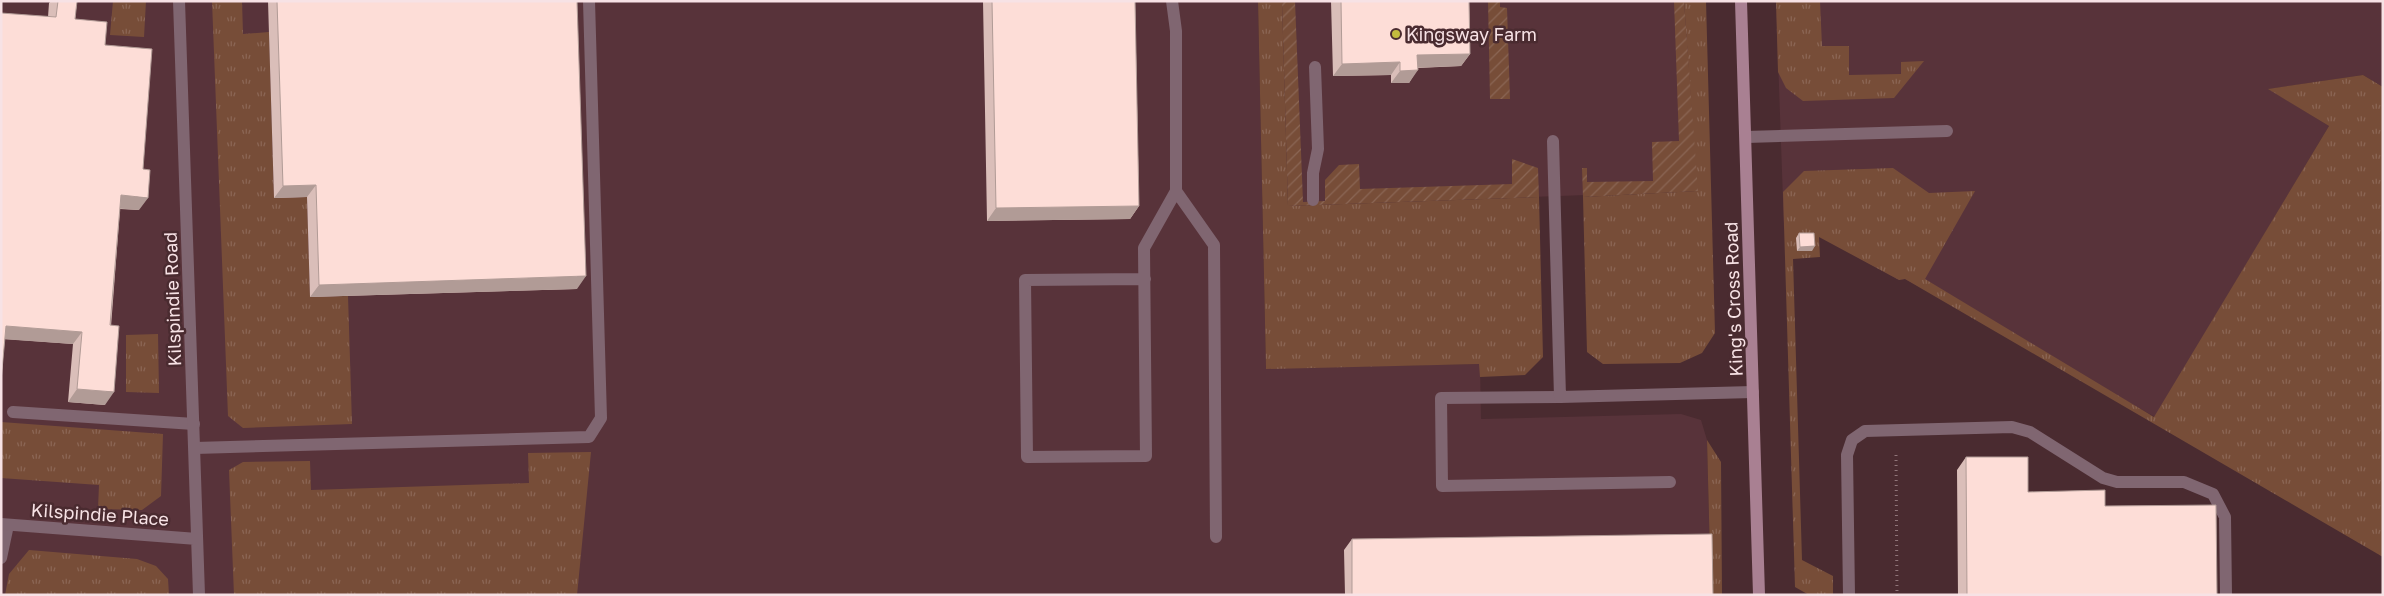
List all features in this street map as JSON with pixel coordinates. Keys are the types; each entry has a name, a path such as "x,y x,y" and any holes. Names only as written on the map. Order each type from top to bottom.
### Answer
{"street":[{"name":"Kilspindie Road","path":"179,1 199,595"},
{"path":"195,448 589,437 602,418 589,1"},
{"path":"1145,279 1025,280 1027,457 1146,456 1145,279 1144,248 1176,191 1176,31 1172,1"},
{"name":"King's Cross Road","path":"1741,1 1759,595"},
{"path":"1313,200 1313,173 1318,149 1315,67"},
{"path":"1746,137 1947,131"},
{"path":"1553,141 1560,397"},
{"path":"1176,191 1214,245 1216,537"},
{"path":"1670,482 1442,486 1441,398 1753,392"},
{"path":"13,412 194,424"},
{"path":"1849,595 1848,455 1852,440 1865,431 2012,427 2030,432 2103,478 2117,482 2184,482 2213,494 2225,517 2226,595"},
{"path":"1,558 5,524"},
{"name":"Kilspindie Place","path":"5,524 197,539"}],"path":[{"path":"1895,430 1897,595"}],"shaded area":[{"path":"1,1 1258,1 1266,368 1480,364 1481,419 1681,414 1701,420 1707,440 1711,595 1,595"},
{"path":"1282,1 1684,1 1698,191 1288,206"},
{"path":"1776,1 2383,1 2383,87 2363,75 2269,89 2329,126 2155,417 1905,279 1899,280 1819,236 1784,229"}],"green space":[{"path":"113,1 146,1 144,37 110,35"},
{"path":"212,1 242,1 243,34 269,32 274,198 307,197 310,297 348,296 352,424 243,428 228,416"},
{"path":"1258,1 1282,1 1288,206 1539,197 1543,357 1525,375 1480,377 1479,364 1266,369"},
{"path":"1282,1 1295,1 1303,202 1325,201 1325,180 1339,165 1359,164 1360,189 1512,184 1512,159 1538,168 1539,197 1288,206"},
{"path":"1488,1 1500,1 1500,7 1507,8 1510,99 1490,99"},
{"path":"1674,1 1684,1 1698,191 1583,197 1582,168 1587,168 1587,182 1653,181 1652,142 1679,141"},
{"path":"1684,1 1706,1 1715,333 1702,353 1680,363 1603,364 1587,352 1583,197 1697,191"},
{"path":"1776,1 1820,1 1822,46 1849,46 1849,75 1901,74 1901,62 1924,61 1894,98 1803,101 1786,88 1778,72"},
{"path":"2363,75 2383,87 2383,557 1905,279 1899,280 1819,237 1820,257 1793,259 1802,560 1833,576 1833,595 1809,595 1795,587 1783,192 1804,171 1893,168 1929,193 1975,191 1925,279 2154,417 2329,126 2268,89"},
{"path":"158,334 159,393 126,392 126,335"},
{"path":"1,422 163,434 161,496 142,510 98,509 99,485 1,478"},
{"path":"1707,440 1721,462 1722,595 1711,595"},
{"path":"591,452 577,595 234,595 229,470 243,462 310,461 311,490 529,483 528,453"},
{"path":"29,550 137,559 156,566 168,579 169,595 5,595 9,574"}],"building":[{"path":"58,1 77,1 75,19 107,22 105,45 152,49 143,169 150,170 148,198 121,195 110,325 119,326 114,392 77,389 82,332 6,326 1,381 1,13 56,17"},
{"path":"277,1 577,1 586,276 319,285 316,185 283,186"},
{"path":"992,1 1135,1 1139,206 996,208"},
{"name":"Kingsway Farm","path":"1341,1 1469,1 1470,54 1417,55 1418,70 1400,71 1400,62 1342,64"},
{"path":"1799,233 1814,233 1815,246 1800,247"},
{"path":"1966,457 2028,457 2028,492 2105,490 2105,506 2216,505 2217,595 1967,595"},
{"path":"1712,534 1713,595 1352,595 1352,539"}],"place":[{"name":"Kingsway Farm","path":"1396,34"}]}
